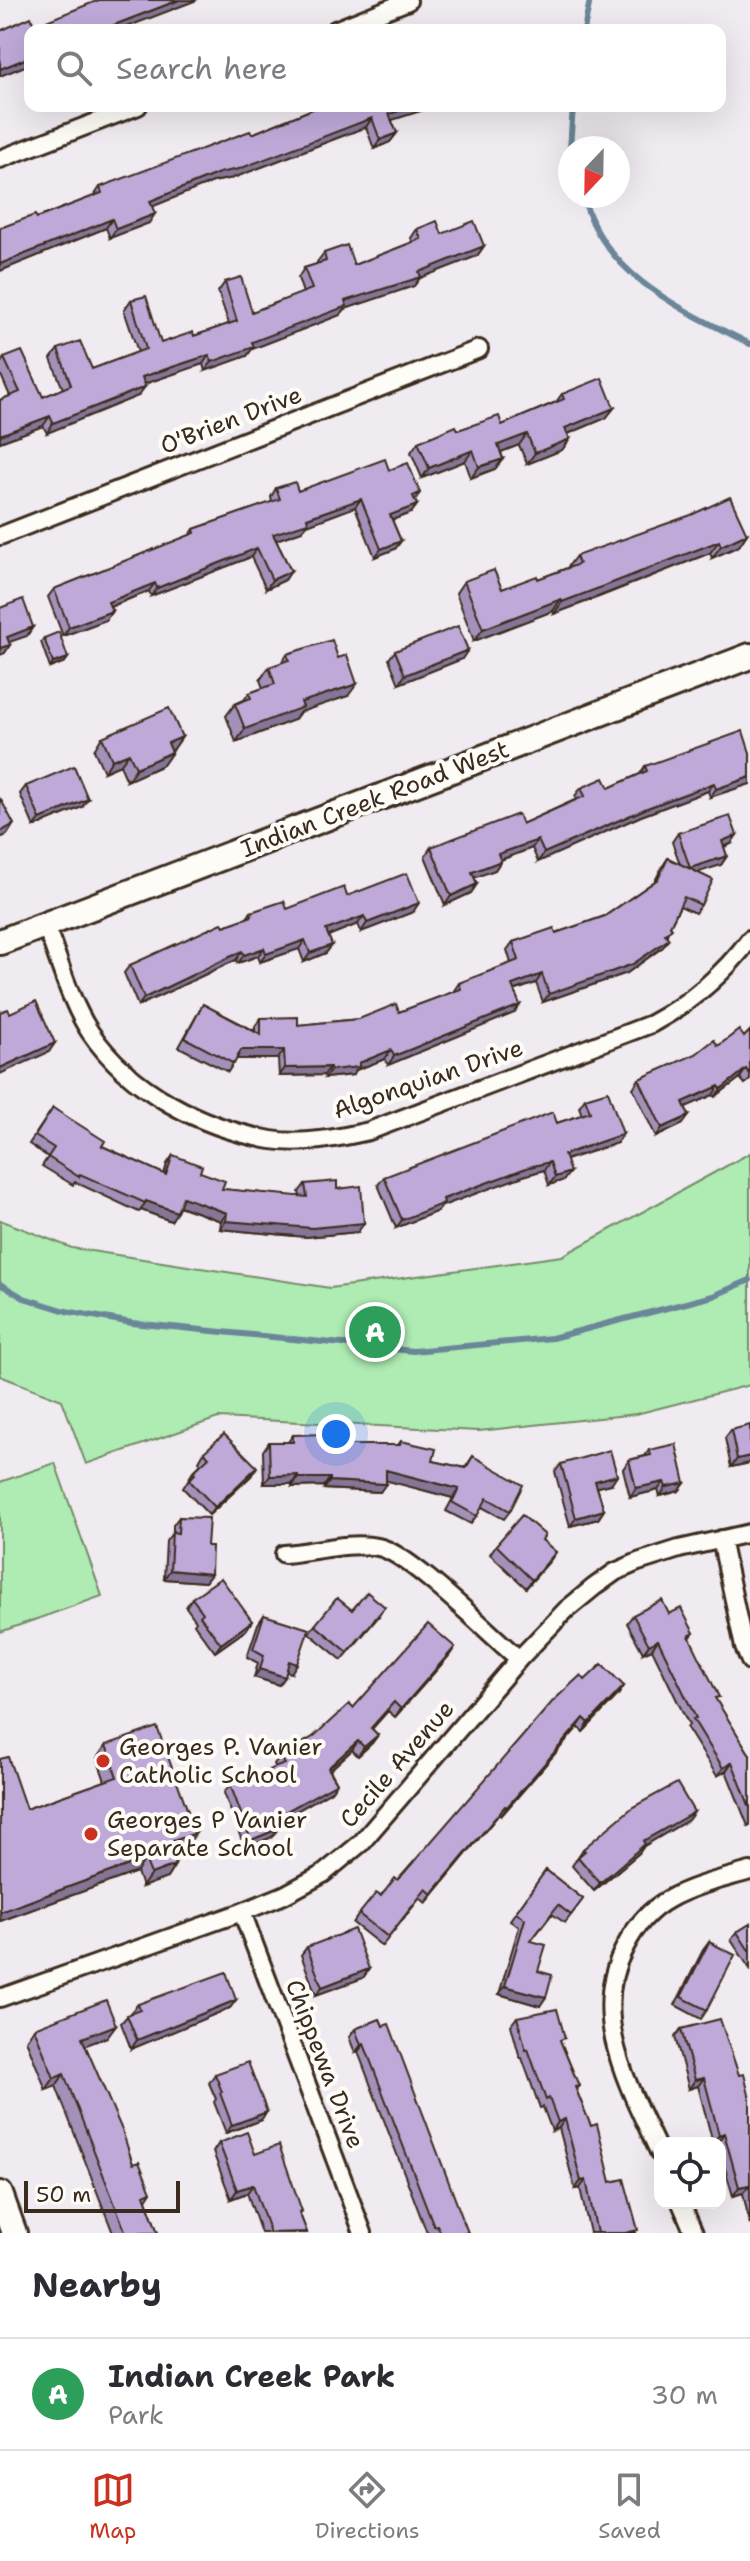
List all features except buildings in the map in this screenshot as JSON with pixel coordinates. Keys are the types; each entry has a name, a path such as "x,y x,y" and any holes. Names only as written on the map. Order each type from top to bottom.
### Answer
{"street":[{"path":"350,24 408,1"},
{"path":"0,159 122,112"},
{"name":"O'Brien Drive","path":"0,536 479,349"},
{"name":"Indian Creek Road West","path":"0,942 750,656"},
{"name":"Algonquian Drive","path":"45,924 80,1014 90,1031 109,1054 148,1089 163,1101 209,1122 273,1140 302,1141 369,1131 651,1024 676,1011 700,992 750,939"},
{"name":"Cecile Avenue","path":"0,1998 242,1912 284,1895 323,1874 361,1843 519,1659 566,1610 615,1572 679,1549 750,1533"},
{"path":"721,1539 744,1647 750,1661"},
{"path":"284,1554 363,1545 390,1551 422,1574 519,1659"},
{"path":"654,2140 614,2043 609,2020 617,1961 634,1930 669,1899 687,1890 750,1871"},
{"name":"Chippewa Drive","path":"242,1912 363,2233"},
{"path":"0,2194 14,2233"},
{"path":"684,2209 694,2233"}],"green space":[{"path":"750,1153 750,1385 636,1414 479,1431 218,1418 86,1464 62,1400 0,1376 0,1220 72,1248 330,1288 562,1256"},
{"path":"55,1463 102,1596 0,1632 0,1482"}],"waterway":[{"path":"585,24 590,0"},
{"path":"571,136 573,112"},
{"path":"587,208 608,248 627,269 673,303 750,344"},
{"path":"0,1284 24,1298 66,1311 132,1323 413,1351 552,1338 713,1296 750,1280"}],"place":[{"name":"Indian Creek Park","path":"375,1332"},
{"name":"Georges P. Vanier Catholic School","path":"103,1761"},
{"name":"Georges P Vanier Separate School","path":"91,1834"}]}
